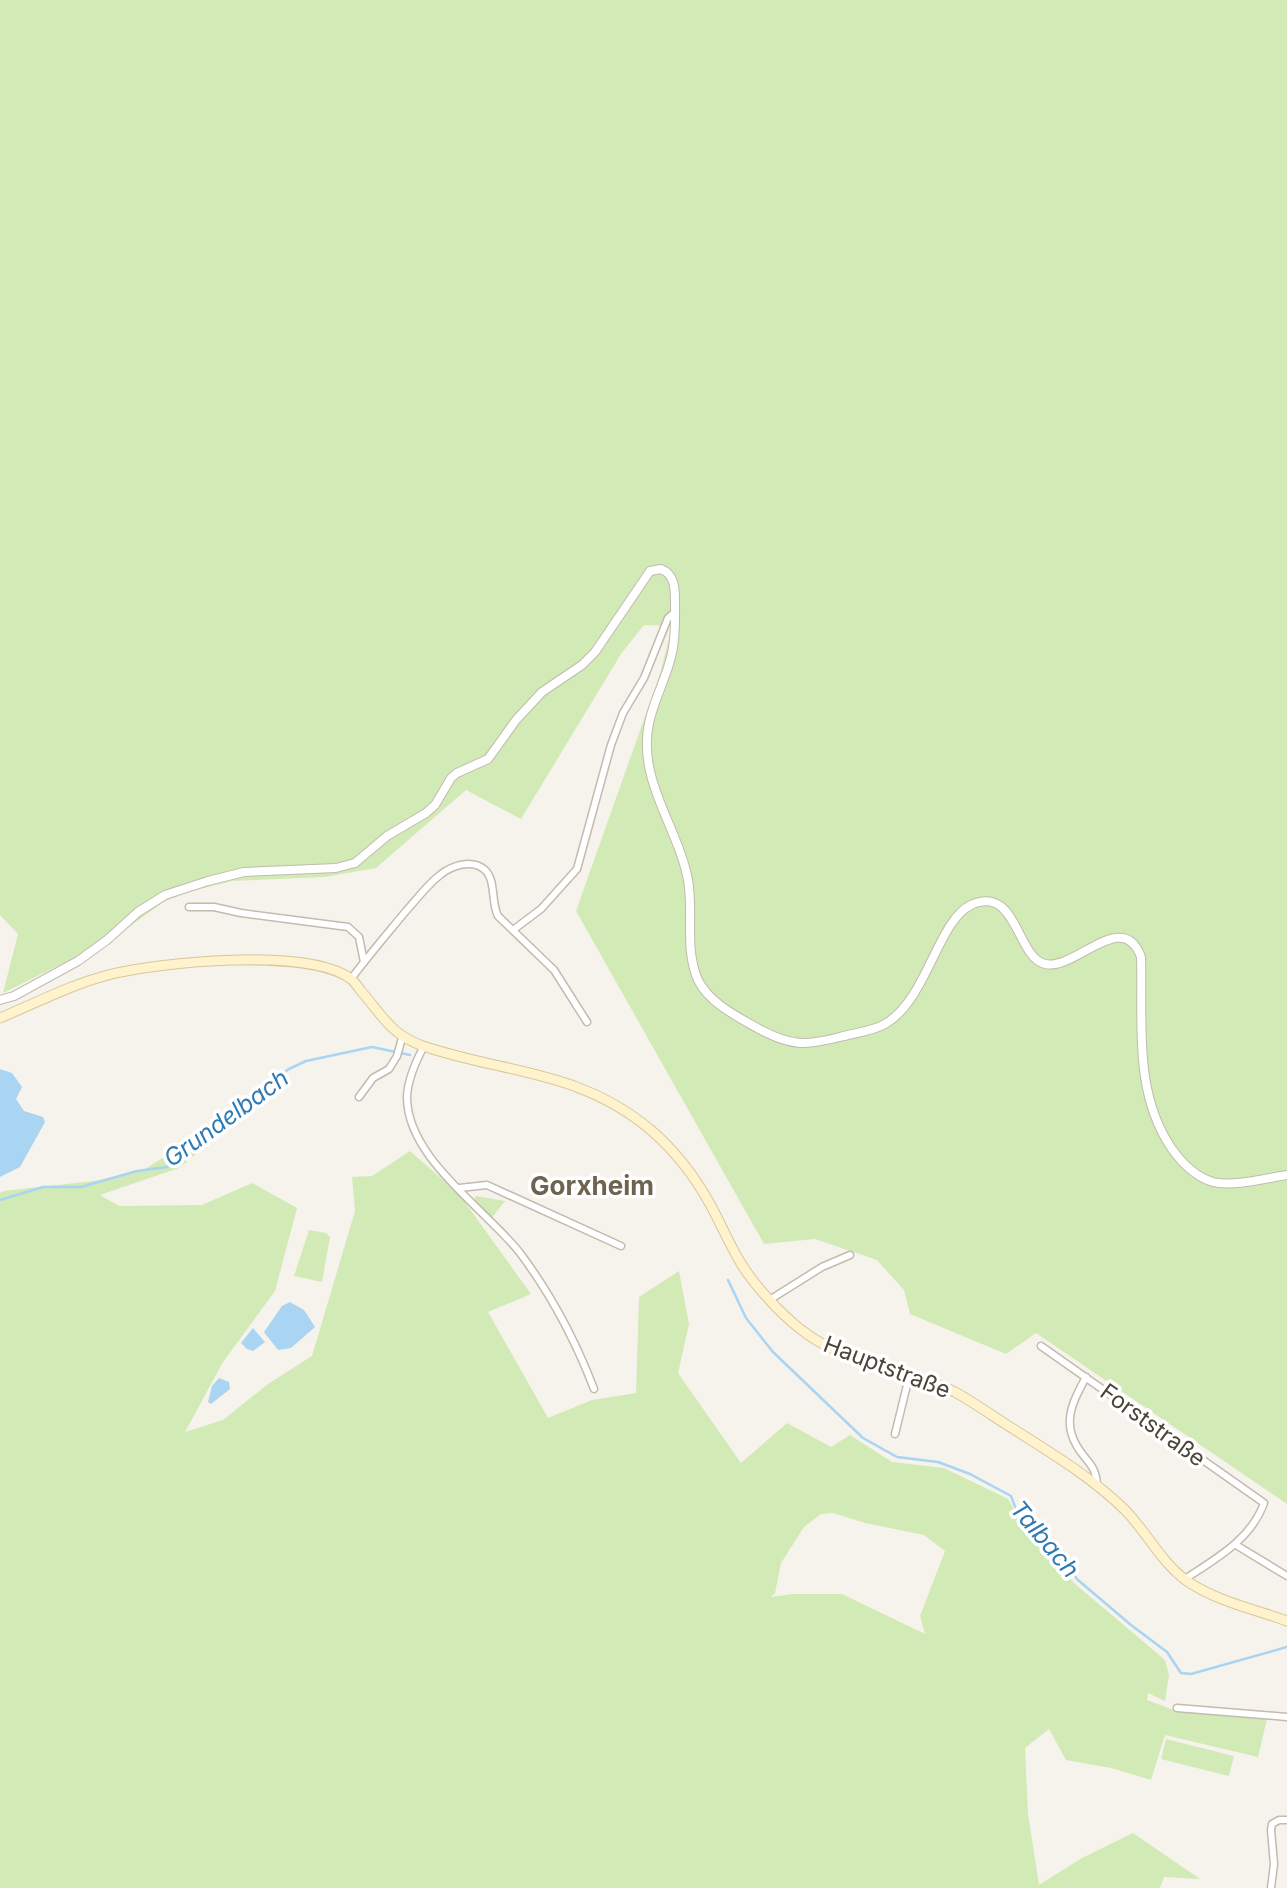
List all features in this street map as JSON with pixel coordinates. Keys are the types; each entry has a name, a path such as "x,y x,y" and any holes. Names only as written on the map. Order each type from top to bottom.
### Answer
{"main road":[{"path":"0,1018 75,985 125,971 164,964 262,960 291,962 351,979"},
{"name":"Hauptstraße","path":"351,979 402,1038 424,1046 541,1074 591,1092 630,1114 655,1133 687,1167 707,1198 743,1266 799,1328 844,1355 910,1373 960,1395 1097,1485 1128,1514 1160,1556 1185,1579 1212,1594 1287,1621"}],"street":[{"path":"0,1000 14,996 78,961 138,912 165,895 244,872 337,868 355,863 387,836 426,813 435,805 451,778 457,773 488,759 510,727 542,692 582,666 595,652 650,571 661,569 670,575 675,590 672,654 649,723 647,758 654,787 688,880 688,929 694,967 699,982 708,995 729,1011 777,1038 791,1043 808,1044 884,1025 896,1016 909,1002 957,915 974,904 981,902 998,905 1007,911 1032,955 1048,965 1063,962 1110,939 1132,942 1141,957 1145,1086 1153,1114 1166,1140 1182,1163 1212,1182 1224,1184 1287,1175"},
{"path":"513,930 552,899 577,869 623,713 644,678 668,618 675,612"},
{"path":"351,979 439,875 453,867 479,866 488,873 495,913 554,970 587,1023"},
{"path":"189,907 214,907 348,927 359,937 364,962"},
{"path":"359,1097 373,1078 389,1069 397,1056 402,1038"},
{"path":"424,1046 408,1088 407,1104 411,1120 429,1156 520,1253 575,1341 594,1389"},
{"path":"459,1188 487,1185 621,1246"},
{"path":"771,1299 822,1267 850,1255"},
{"name":"Forststraße","path":"1041,1346 1264,1503 1236,1545"},
{"path":"895,1434 910,1373"},
{"path":"1086,1377 1072,1403 1069,1418 1076,1444 1096,1470 1097,1485"},
{"path":"1185,1579 1236,1545 1287,1576"},
{"path":"1177,1708 1287,1717"},
{"path":"1271,1888 1274,1864 1272,1824 1287,1820"}],"green space":[{"path":"0,0 1287,0 1287,1504 1036,1333 1006,1354 910,1314 904,1290 877,1260 815,1239 764,1244 576,911 660,674 672,626 644,625 621,654 521,819 466,790 376,868 325,877 232,881 192,891 165,901 129,927 86,952 3,993 18,934 0,915"},
{"path":"224,1119 224,1131 179,1168 100,1195 119,1206 202,1205 252,1183 297,1208 275,1291 223,1362 185,1432 223,1420 268,1384 312,1356 355,1211 352,1177 372,1176 410,1151 459,1194 531,1294 488,1312 548,1418 592,1400 636,1393 639,1297 679,1271 689,1324 678,1373 741,1463 787,1423 831,1447 850,1435 892,1462 944,1468 1008,1499 1017,1514 1074,1583 1165,1660 1169,1675 1165,1701 1148,1693 1147,1700 1179,1712 1267,1719 1258,1757 1165,1735 1151,1780 1111,1768 1066,1760 1049,1729 1025,1748 1028,1814 1039,1885 1082,1858 1133,1833 1200,1879 1164,1877 1160,1888 0,1888 0,1193 94,1181 142,1171","holes":["833,1513 865,1523 924,1535 945,1551 920,1616 925,1634 842,1594 771,1597 775,1593 781,1563 804,1527 821,1514"]},
{"path":"476,1196 505,1201 491,1219 474,1200"},
{"path":"309,1230 326,1233 330,1237 322,1282 294,1276"},
{"path":"1166,1739 1234,1756 1229,1776 1161,1759"}],"water":[{"path":"0,1069 12,1073 22,1087 16,1099 24,1111 43,1117 45,1122 20,1167 0,1177"},
{"path":"290,1302 304,1310 315,1327 291,1348 278,1350 264,1332 282,1306"},
{"path":"253,1328 265,1342 253,1351 241,1343"},
{"path":"219,1378 229,1382 230,1389 211,1404 208,1402 212,1386"}],"waterway":[{"name":"Grundelbach","path":"0,1200 43,1187 81,1187 137,1171 167,1167 224,1122 236,1105 289,1069 306,1061 372,1047 410,1055"},
{"name":"Talbach","path":"728,1280 746,1318 773,1352 863,1438 897,1457 938,1462 970,1474 1011,1496 1016,1509 1028,1519 1078,1580 1167,1652 1181,1673 1191,1674 1287,1647"}],"district":[{"name":"Gorxheim","path":"592,1185"}]}
